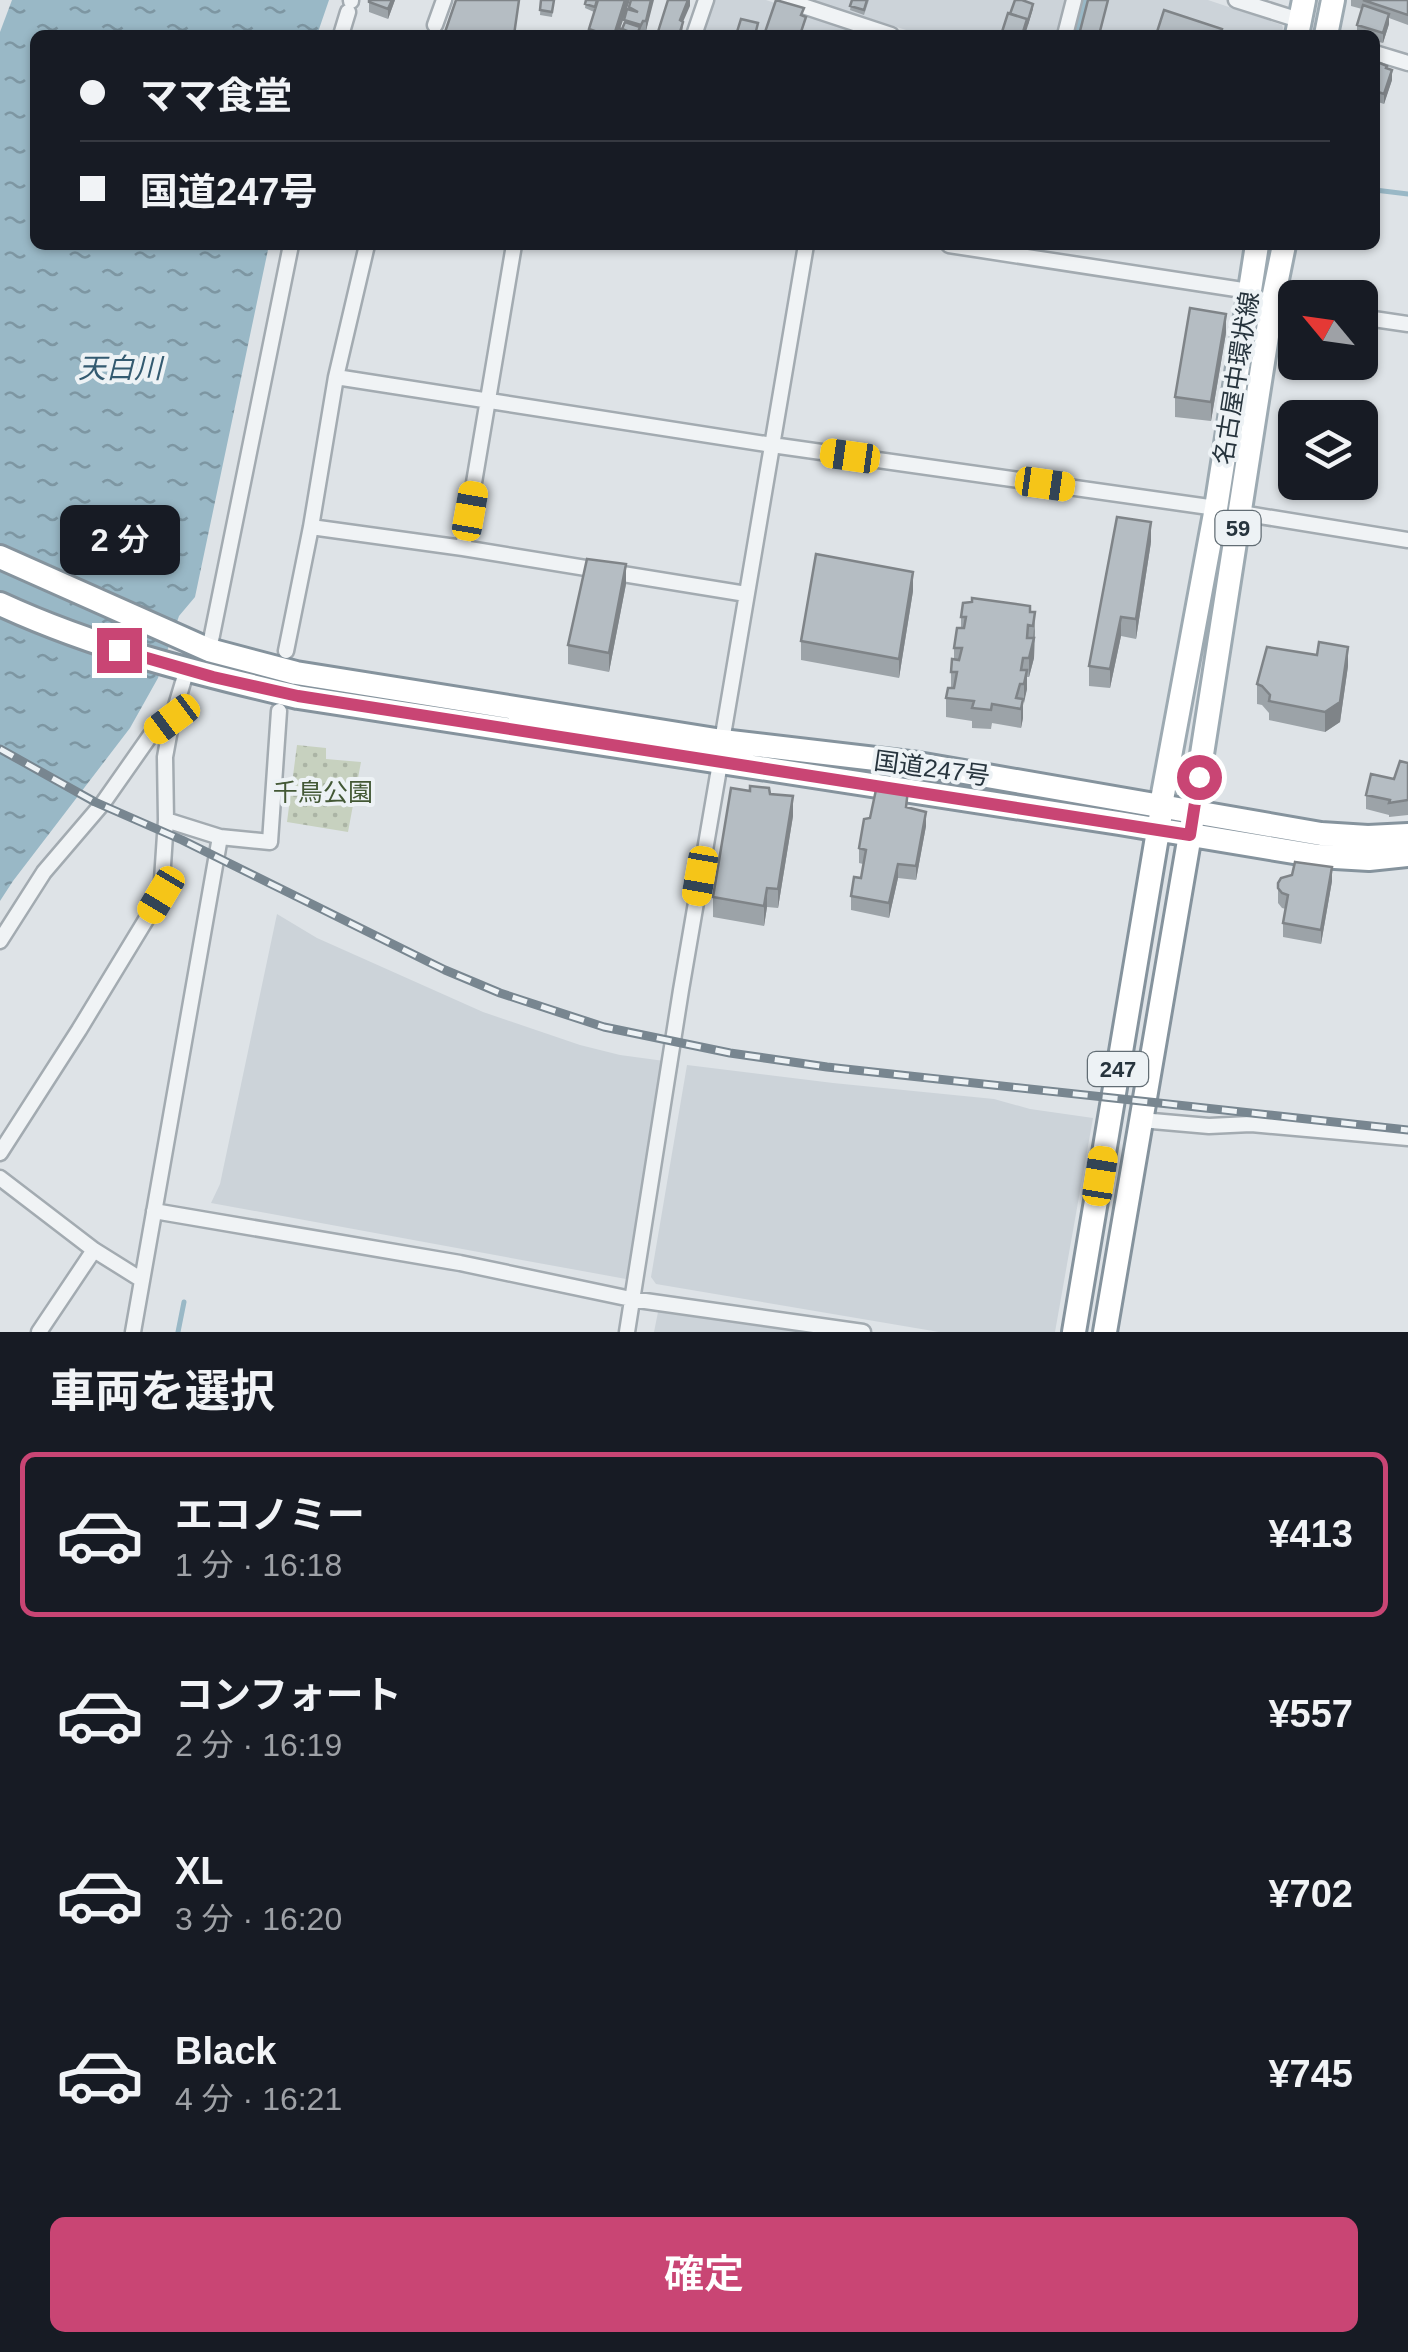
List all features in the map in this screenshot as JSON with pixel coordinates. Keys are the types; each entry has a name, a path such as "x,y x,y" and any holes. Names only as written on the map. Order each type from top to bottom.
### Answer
{"main road":[{"path":"1327,30 1334,0"},
{"name":"名古屋中環状線","path":"1162,806 1216,508 1256,250"},
{"name":"名古屋中環状線","path":"1283,280 1284,250"},
{"name":"名古屋中環状線","path":"1192,824 1241,512 1278,331"},
{"name":"国道247号","path":"0,557 209,650 296,673 1158,830 1192,824 1368,838 1408,835"},
{"name":"国道247号","path":"0,604 57,629 181,668 298,696 721,752 918,764 1162,806 1192,824 1318,856 1369,859 1408,855"},
{"name":"247","path":"1074,1332 1162,806"},
{"name":"247","path":"1105,1332 1192,824"}],"street":[{"path":"435,25 444,0"},
{"path":"696,30 706,0"},
{"path":"785,0 876,30"},
{"path":"1065,30 1074,0"},
{"path":"1236,0 1300,18"},
{"path":"342,30 350,4"},
{"path":"1380,55 1408,63"},
{"path":"209,650 289,250"},
{"path":"286,651 336,377 366,250"},
{"path":"464,548 513,250"},
{"path":"627,1332 680,990 805,250"},
{"path":"982,250 1249,291"},
{"path":"1378,320 1408,324"},
{"path":"336,377 772,445 1216,508"},
{"path":"1241,512 1408,540"},
{"path":"310,527 746,594"},
{"path":"0,1153 161,895 165,756 181,668"},
{"path":"166,820 220,837 270,842 279,711"},
{"path":"0,940 44,872 104,803 150,736 172,719"},
{"path":"133,1332 220,837"},
{"path":"1141,1120 1209,1126 1251,1124 1408,1138"},
{"path":"0,1178 94,1250 142,1280"},
{"path":"154,1211 460,1263 631,1299 863,1332"},
{"path":"39,1332 94,1250"}],"shaded area":[{"path":"712,0 766,0 850,28 849,30 702,30"},
{"path":"811,0 1070,0 1061,30 906,30"},
{"path":"1091,0 1208,0 1283,28 1282,30 1082,30"},
{"path":"277,914 317,938 483,1012 580,1045 679,1063 637,1281 211,1203 220,1184"},
{"path":"687,1065 994,1099 1030,1109 1093,1118 1055,1332 939,1332 656,1284 651,1277"},
{"path":"659,1307 809,1332 654,1332"}],"green space":[{"name":"千鳥公園","path":"297,745 326,748 326,759 361,762 348,832 287,822"}],"water":[{"name":"天白川","path":"12,0 329,0 319,30 30,30 30,250 268,250 195,597 179,616 158,678 130,728 0,901 0,32"}],"building":[{"path":"369,0 392,0 388,9"},
{"path":"456,0 519,0 515,30 446,30"},
{"path":"541,0 554,0 552,12 540,10"},
{"path":"598,0 625,0 616,30 589,29"},
{"path":"631,0 651,0 646,21 641,25 624,20 627,9 638,12 629,7"},
{"path":"668,0 688,0 681,30 659,30"},
{"path":"776,0 804,8 802,30 766,30"},
{"path":"852,0 867,0 864,10 850,6"},
{"path":"1015,0 1033,4 1027,24 1027,19 1010,14"},
{"path":"1088,0 1108,0 1100,30 1080,30"},
{"path":"1363,0 1408,0 1408,15"},
{"path":"1363,5 1389,14 1383,33 1357,25"},
{"path":"1164,10 1222,29 1222,30 1158,30"},
{"path":"1008,13 1027,19 1024,30 1003,30"},
{"path":"741,19 758,23 756,30 738,30"},
{"path":"625,22 640,27 639,30 622,29"},
{"path":"1380,63 1392,70 1384,94 1380,93"},
{"path":"1190,308 1226,314 1211,402 1175,397"},
{"path":"1117,517 1151,522 1136,619 1121,617 1110,669 1089,666"},
{"path":"816,554 913,572 899,659 801,641"},
{"path":"587,559 626,564 609,653 568,645"},
{"path":"972,598 1030,606 1030,612 1035,612 1027,638 1034,638 1021,670 1027,670 1024,684 1020,684 1016,698 1023,699 1021,709 992,704 991,710 972,708 974,701 946,698 948,688 954,688 957,672 951,672 952,659 959,660 962,648 954,648 957,628 964,628 963,603 972,602"},
{"path":"1319,642 1348,647 1340,702 1325,712 1269,701 1270,695 1257,684 1267,647 1317,655"},
{"path":"1400,761 1408,763 1408,800 1389,803 1390,800 1366,795 1371,774 1394,779"},
{"path":"877,785 908,790 906,807 926,812 916,866 898,864 889,903 851,896 854,877 861,878 866,850 859,848 864,819 870,818"},
{"path":"750,786 769,788 770,794 793,796 778,889 767,888 764,906 713,897 731,788 750,791"},
{"path":"1295,862 1332,867 1321,930 1283,923 1288,895 1282,893 1278,883 1292,875"}],"waterway":[{"path":"1077,30 1085,0"},
{"path":"1380,191 1408,194"},
{"path":"178,1332 184,1302"}],"railway":[{"path":"0,749 95,802 182,840 445,970 500,993 604,1027 730,1053 827,1067 1408,1130"}],"route":[{"path":"119,650 298,696 1190,835 1199,777"}]}
